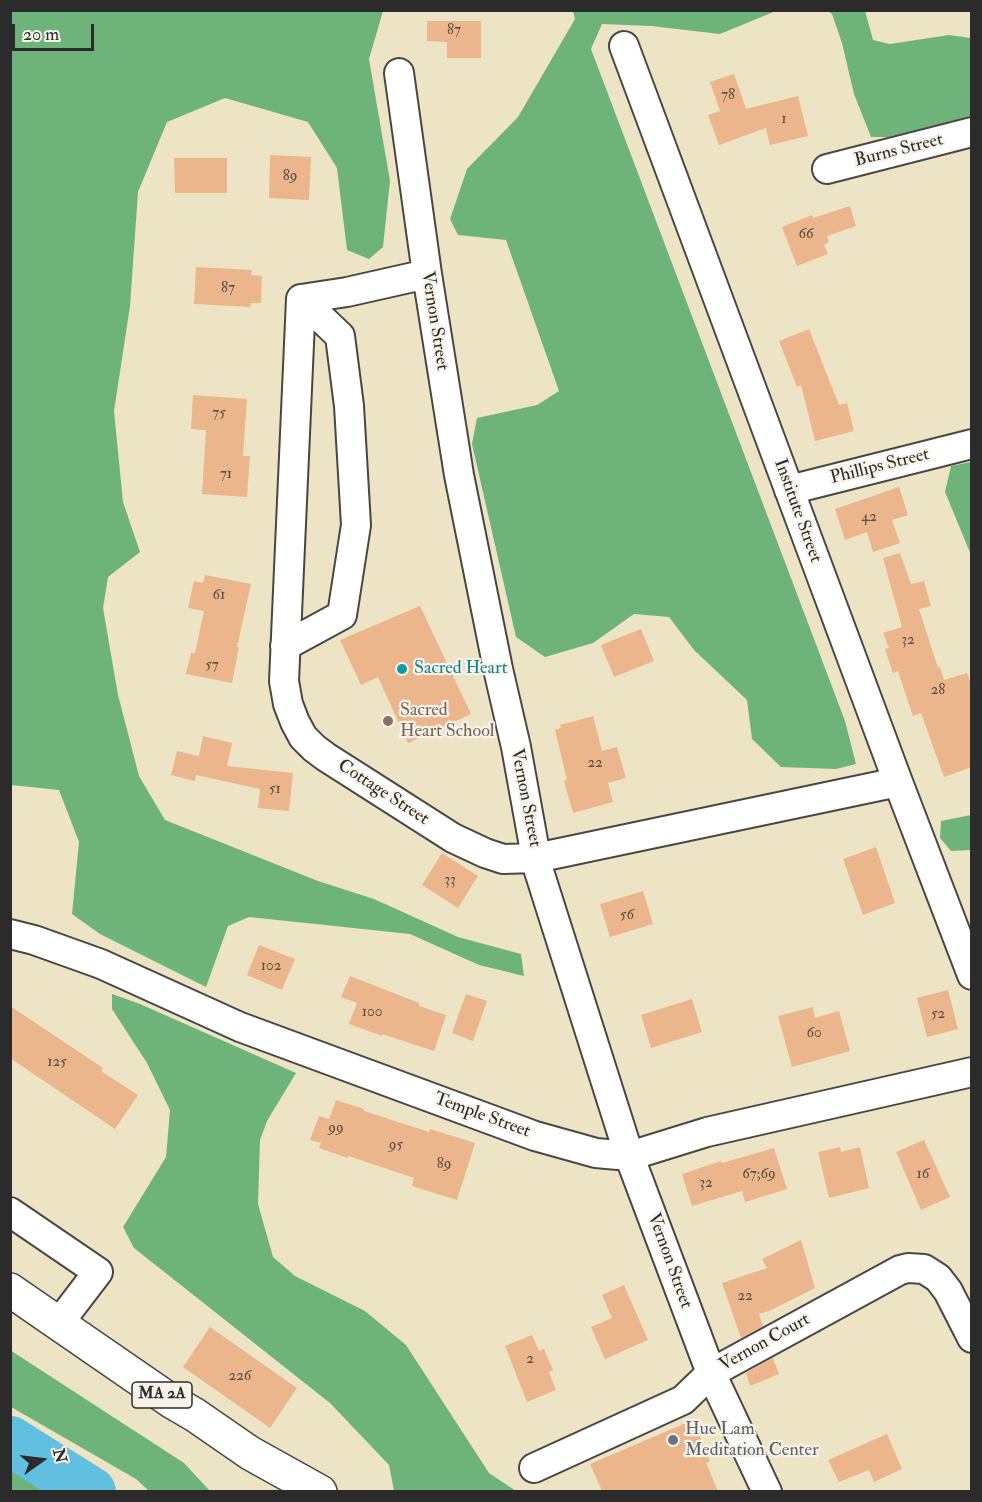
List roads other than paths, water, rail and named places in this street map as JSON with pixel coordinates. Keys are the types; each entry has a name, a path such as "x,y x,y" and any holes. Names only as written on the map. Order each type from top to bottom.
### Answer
{"highway":[{"name":"MA 2A","path":"10,1290 250,1453 320,1491"}],"street":[{"name":"Institute Street","path":"624,46 972,975"},
{"name":"Vernon Street","path":"399,73 427,274 459,475 516,747 538,868 629,1155 711,1373 767,1491"},
{"name":"Burns Street","path":"827,169 972,132"},
{"path":"301,299 347,292 427,274"},
{"path":"285,646 342,615 356,525 349,406 340,336 301,299"},
{"name":"Cottage Street","path":"301,299 284,681 288,704 298,729 314,748 469,846 502,859 536,858 898,782"},
{"name":"Phillips Street","path":"789,490 972,444"},
{"name":"Temple Street","path":"10,934 34,940 101,964 240,1027 535,1136 596,1154 629,1155 707,1132 972,1072"},
{"path":"10,1212 98,1272 59,1323"},
{"name":"Vernon Court","path":"534,1468 683,1400 711,1373 895,1272 908,1268 924,1269 938,1278 948,1291 972,1338"}],"waterway":[{"path":"10,1441 91,1492"}],"place":[{"name":"Sacred Heart","path":"402,669"},
{"name":"Sacred Heart School","path":"388,721"},
{"name":"Hue Lam Meditation Center","path":"673,1440"}]}
